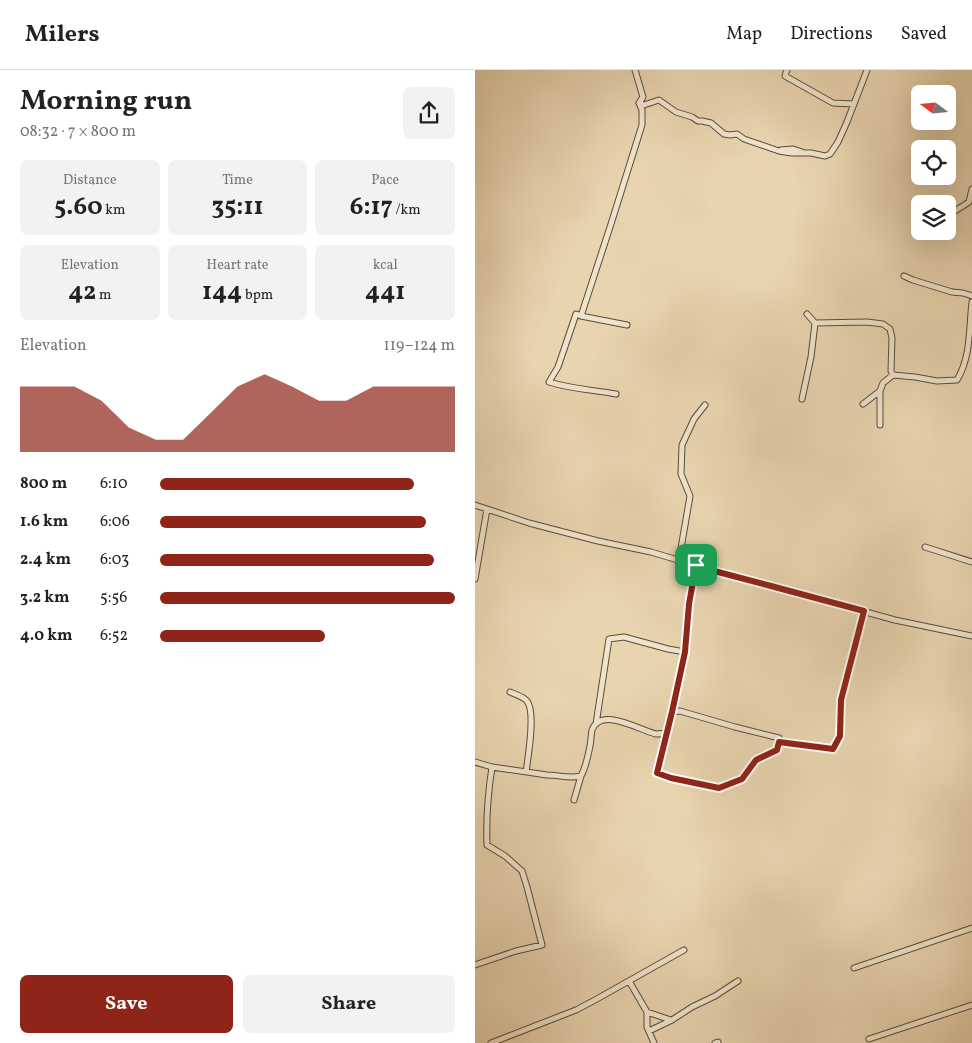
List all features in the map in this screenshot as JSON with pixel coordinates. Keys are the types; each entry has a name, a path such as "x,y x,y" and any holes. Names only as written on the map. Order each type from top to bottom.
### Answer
{"street":[{"path":"635,70 643,97 639,103"},
{"path":"787,70 785,76 833,104 854,104"},
{"path":"639,103 644,105 659,100 676,112 698,121 711,123 724,134 737,134 743,139 776,150 825,156 830,154 841,136 867,70"},
{"path":"581,316 642,125 642,110 639,103"},
{"path":"956,210 969,202 972,188"},
{"path":"904,276 952,292 972,296"},
{"path":"880,425 880,390 883,383 893,376 937,381 957,380 962,372 970,338 972,302"},
{"path":"616,394 549,382 558,367 576,314 627,325"},
{"path":"801,399 811,357 815,323 807,314"},
{"path":"815,323 867,322 883,324 890,328 892,338 891,371 893,376"},
{"path":"863,404 880,390"},
{"path":"679,560 690,496 681,474 682,445 694,419 705,405"},
{"path":"475,505 529,523 651,552 895,620 972,636"},
{"path":"475,579 487,509"},
{"path":"925,547 972,562"},
{"path":"672,712 679,711 779,738 777,750 756,760 742,779 719,788 671,778 657,773 685,652 689,604 696,565"},
{"path":"779,742 833,749 840,736 841,700 864,611"},
{"path":"596,725 609,639 625,637 685,652"},
{"path":"510,692 527,700 531,708 531,734 527,772"},
{"path":"575,800 588,756 593,730 598,722 608,719 658,734 667,733"},
{"path":"475,762 571,778 581,776"},
{"path":"475,965 516,951 542,945 522,871 505,856 487,845 488,793 492,766"},
{"path":"854,968 972,928"},
{"path":"491,1043 576,1010 683,950"},
{"path":"629,981 647,1012 647,1027 654,1043"},
{"path":"649,1031 738,982"},
{"path":"869,1039 972,1005"},
{"path":"647,1012 672,1020"}],"route":[{"path":"696,565 864,611 841,700 840,736 833,749 779,742 777,750 756,760 742,779 719,788 671,778 657,773 685,652 689,604 696,565"}]}
